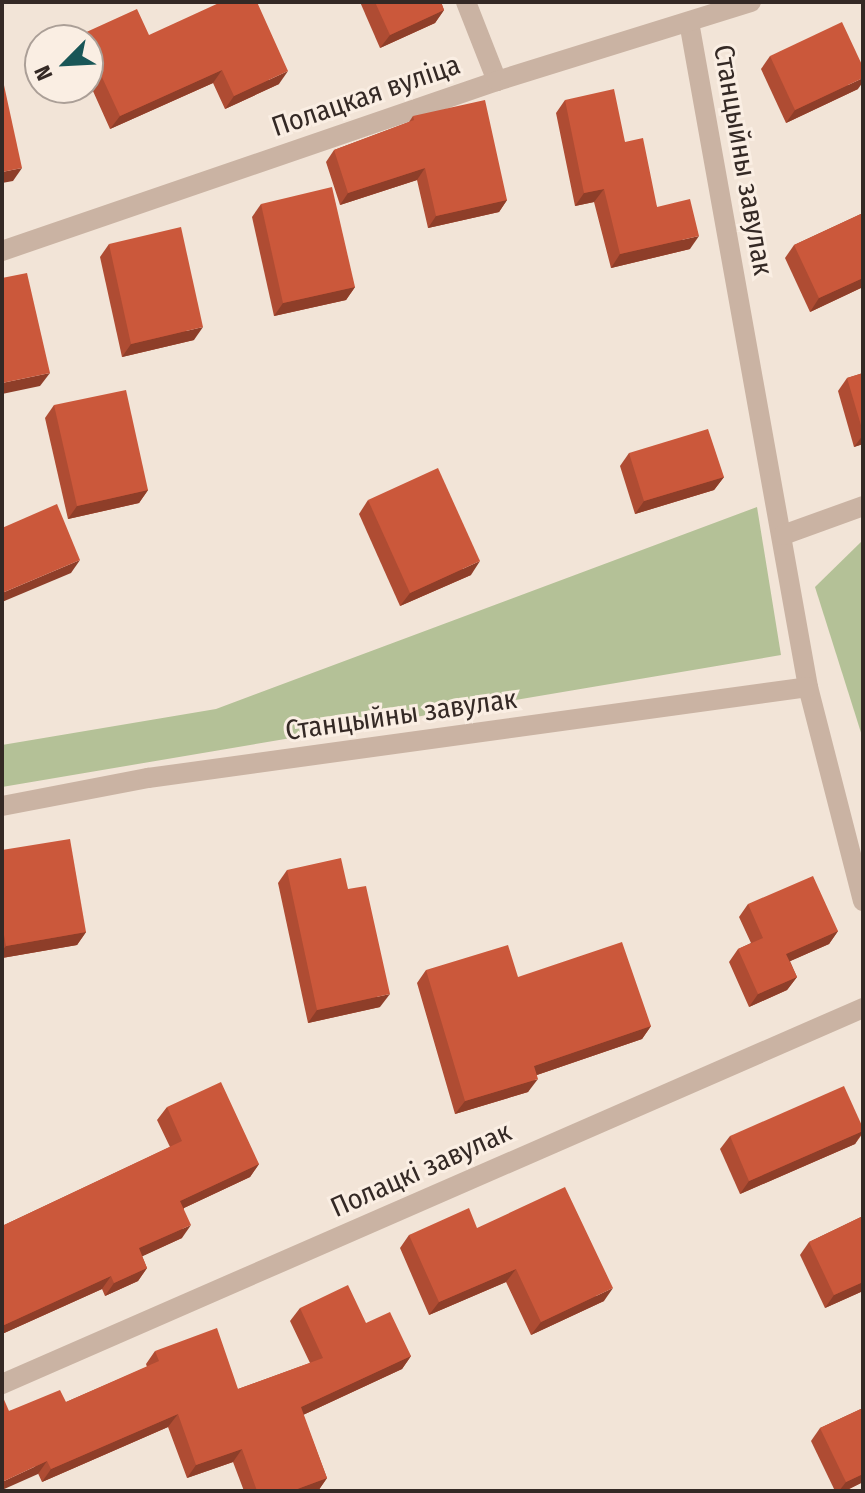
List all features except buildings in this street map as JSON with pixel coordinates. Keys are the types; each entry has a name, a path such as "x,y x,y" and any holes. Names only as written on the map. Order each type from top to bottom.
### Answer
{"street":[{"path":"466,2 497,81"},
{"name":"Полацкая вуліца","path":"2,251 497,81 751,2"},
{"name":"Станцыйны завулак","path":"689,22 808,687 863,901"},
{"path":"783,535 863,506"},
{"name":"Станцыйны завулак","path":"2,806 148,778 808,687"},
{"name":"Полацкі завулак","path":"2,1384 863,1008"}],"green space":[{"path":"757,507 781,655 2,787 2,745 216,709"},
{"path":"863,540 863,739 815,587"}]}
